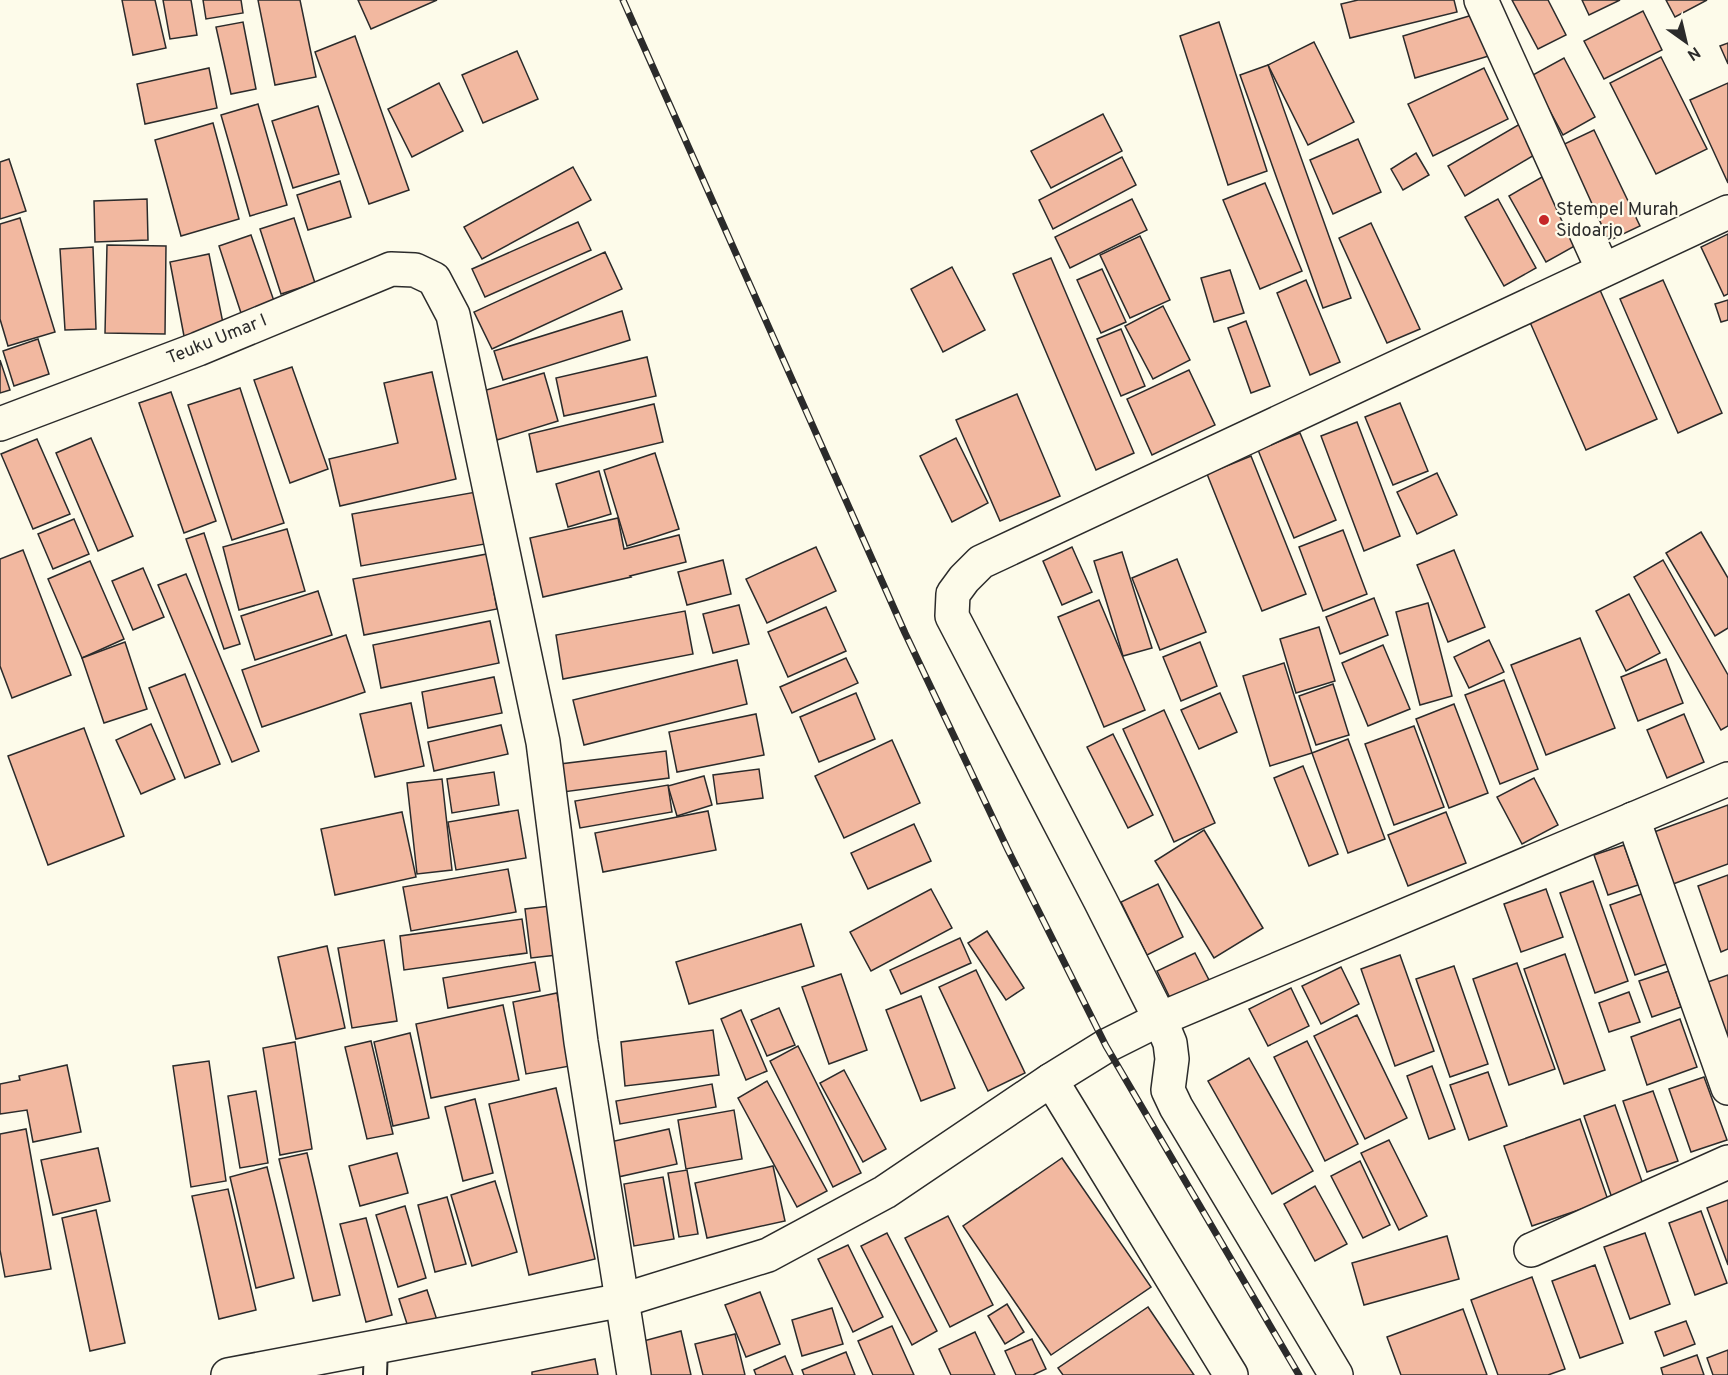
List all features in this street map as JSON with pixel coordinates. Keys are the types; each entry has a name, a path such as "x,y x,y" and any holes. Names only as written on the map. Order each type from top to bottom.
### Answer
{"street":[{"path":"1481,0 1603,270"},
{"path":"1336,1375 1176,1107 1168,1089 1172,1059 1170,1043 1160,1018 952,616 953,594 981,562 1728,212"},
{"name":"Teuku Umar I","path":"0,424 198,349 391,269 415,270 434,279 453,315 543,742 581,1042 623,1300"},
{"path":"228,1375 376,1360 623,1300 768,1255 885,1192 1051,1080 1106,1046 1160,1018 1728,779"},
{"path":"1633,819 1728,1087"},
{"path":"1051,1080 1231,1375"},
{"path":"1531,1250 1728,1162"},
{"path":"623,1300 634,1375"}],"building":[{"path":"122,0 155,0 166,48 133,55"},
{"path":"163,0 191,0 197,35 170,39"},
{"path":"203,0 241,0 243,13 206,19"},
{"path":"258,0 300,0 316,77 275,85"},
{"path":"358,0 437,0 371,29"},
{"path":"1358,0 1454,0 1457,12 1350,38 1341,4"},
{"path":"1512,0 1548,0 1566,35 1538,49"},
{"path":"1582,0 1620,0 1589,15"},
{"path":"1666,0 1707,0 1675,17"},
{"path":"1643,11 1662,50 1604,79 1584,41"},
{"path":"1479,13 1492,55 1415,78 1403,36"},
{"path":"243,22 256,89 231,94 216,27"},
{"path":"1219,22 1267,171 1228,185 1180,36"},
{"path":"355,36 409,190 369,204 315,52"},
{"path":"1314,42 1354,122 1308,145 1268,65"},
{"path":"1728,43 1728,64 1720,46"},
{"path":"517,51 538,99 483,123 462,75"},
{"path":"1661,57 1707,149 1656,174 1610,83"},
{"path":"1564,58 1595,117 1563,135 1531,76"},
{"path":"1268,65 1351,298 1323,308 1240,75"},
{"path":"209,68 217,108 145,124 137,84"},
{"path":"1484,68 1508,119 1433,156 1408,104"},
{"path":"439,83 463,131 412,157 388,109"},
{"path":"1728,83 1728,183 1690,100"},
{"path":"258,104 287,205 250,216 221,115"},
{"path":"318,106 339,174 293,188 272,121"},
{"path":"1103,114 1122,151 1051,188 1031,151"},
{"path":"1525,121 1541,151 1465,196 1448,166"},
{"path":"213,123 239,219 181,236 155,140"},
{"path":"1594,130 1640,226 1604,243 1558,147"},
{"path":"1358,139 1381,192 1333,214 1310,160"},
{"path":"1416,153 1429,175 1403,190 1391,169"},
{"path":"1122,157 1136,185 1053,229 1039,200"},
{"path":"9,159 26,211 0,219 0,162"},
{"path":"573,167 591,200 482,259 464,227"},
{"name":"Stempel Murah Sidoarjo","path":"1542,177 1580,243 1546,262 1509,196"},
{"path":"340,181 351,217 308,230 297,195"},
{"path":"1265,183 1302,271 1260,289 1223,200"},
{"path":"147,199 148,240 95,242 94,201"},
{"path":"1132,199 1147,230 1070,268 1055,237"},
{"path":"1498,199 1536,268 1504,286 1465,217"},
{"path":"20,218 55,332 8,346 0,319 0,224"},
{"path":"294,218 315,283 281,294 260,229"},
{"path":"578,222 591,250 485,297 472,269"},
{"path":"1371,223 1420,329 1387,343 1339,238"},
{"path":"1728,234 1728,294 1724,296 1701,247"},
{"path":"251,235 274,301 241,313 219,246"},
{"path":"1140,236 1170,300 1130,318 1100,255"},
{"path":"107,245 166,246 165,334 105,333"},
{"path":"93,247 96,329 65,330 60,249"},
{"path":"605,252 622,289 492,349 474,312"},
{"path":"209,254 224,328 184,336 170,262"},
{"path":"1051,258 1134,453 1096,470 1013,274"},
{"path":"952,267 985,330 943,352 911,289"},
{"path":"1102,269 1126,322 1101,333 1077,280"},
{"path":"1230,270 1244,313 1214,322 1201,278"},
{"path":"1306,280 1340,362 1310,375 1277,293"},
{"path":"1663,280 1722,413 1678,433 1620,299"},
{"path":"1600,290 1657,419 1586,450 1529,320"},
{"path":"1728,300 1728,320 1721,322 1715,304"},
{"path":"1163,306 1190,360 1153,379 1125,326"},
{"path":"622,311 630,340 503,380 494,351"},
{"path":"1246,321 1270,386 1251,393 1228,328"},
{"path":"1121,329 1145,386 1121,396 1097,339"},
{"path":"38,339 49,374 14,386 3,351"},
{"path":"647,357 656,396 564,416 556,378"},
{"path":"0,360 10,390 0,393"},
{"path":"292,367 328,469 290,483 254,380"},
{"path":"1189,370 1215,425 1152,455 1127,399"},
{"path":"432,372 456,479 340,506 329,459 398,443 384,383"},
{"path":"544,373 558,421 497,440 483,391"},
{"path":"240,388 284,523 232,540 188,405"},
{"path":"171,392 216,521 184,533 139,403"},
{"path":"1017,394 1060,496 1000,521 956,420"},
{"path":"1400,403 1428,471 1393,485 1365,417"},
{"path":"654,404 663,442 537,472 529,434"},
{"path":"1357,422 1400,536 1364,551 1321,436"},
{"path":"1300,433 1336,520 1294,538 1258,450"},
{"path":"91,438 133,536 98,551 56,453"},
{"path":"956,438 988,503 952,522 920,456"},
{"path":"37,439 70,514 33,529 1,454"},
{"path":"655,453 679,529 627,546 604,470"},
{"path":"1251,456 1306,594 1262,611 1207,474"},
{"path":"599,471 611,514 568,527 556,484"},
{"path":"1437,473 1457,515 1417,534 1397,492"},
{"path":"476,492 485,544 361,566 352,514"},
{"path":"618,518 624,549 679,535 686,562 543,597 530,538"},
{"path":"74,519 89,554 53,569 38,534"},
{"path":"287,529 305,591 239,610 223,547"},
{"path":"1343,530 1367,594 1323,611 1299,547"},
{"path":"1701,532 1728,578 1728,628 1715,636 1666,553"},
{"path":"204,533 240,644 224,649 186,539"},
{"path":"816,547 836,591 767,623 746,579"},
{"path":"1072,547 1092,592 1062,605 1043,561"},
{"path":"23,550 71,675 12,698 0,666 0,559"},
{"path":"1454,550 1485,627 1448,642 1417,565"},
{"path":"1122,552 1152,648 1123,656 1094,561"},
{"path":"487,554 497,609 364,635 353,579"},
{"path":"1177,559 1206,632 1160,650 1132,578"},
{"path":"723,560 731,594 687,605 678,572"},
{"path":"1663,560 1728,675 1728,726 1721,730 1634,577"},
{"path":"90,561 124,639 82,658 48,579"},
{"path":"143,568 164,617 133,630 112,581"},
{"path":"186,574 259,751 232,762 158,585"},
{"path":"318,591 332,635 255,660 241,616"},
{"path":"1629,594 1660,653 1626,671 1596,611"},
{"path":"1374,598 1388,635 1340,654 1326,617"},
{"path":"1099,600 1145,710 1104,727 1058,617"},
{"path":"1428,603 1452,696 1420,705 1396,612"},
{"path":"739,605 749,644 713,653 703,614"},
{"path":"826,607 846,651 788,677 768,632"},
{"path":"685,611 693,654 563,679 556,635"},
{"path":"490,621 499,663 381,688 373,645"},
{"path":"1319,627 1335,681 1296,693 1280,639"},
{"path":"346,635 365,692 262,727 242,670"},
{"path":"1580,638 1615,728 1546,755 1511,665"},
{"path":"1489,640 1504,672 1469,688 1454,657"},
{"path":"125,642 147,709 104,723 82,658"},
{"path":"1200,642 1217,686 1181,701 1163,657"},
{"path":"1383,645 1410,709 1368,726 1342,663"},
{"path":"846,658 858,683 792,713 780,687"},
{"path":"1666,659 1683,703 1638,721 1621,677"},
{"path":"737,660 747,704 584,745 573,700"},
{"path":"1284,663 1312,753 1270,766 1243,676"},
{"path":"185,674 220,764 185,778 149,688"},
{"path":"494,677 502,713 428,728 422,692"},
{"path":"1504,680 1538,769 1500,784 1465,695"},
{"path":"1333,684 1349,735 1316,745 1299,696"},
{"path":"856,693 875,739 819,762 800,717"},
{"path":"1220,693 1237,732 1199,749 1181,710"},
{"path":"411,703 424,766 375,777 360,714"},
{"path":"1454,704 1488,793 1449,808 1416,719"},
{"path":"1164,710 1215,823 1174,842 1123,729"},
{"path":"756,714 764,755 677,772 669,732"},
{"path":"1684,714 1704,762 1667,778 1647,730"},
{"path":"151,724 175,779 141,794 116,740"},
{"path":"501,725 508,754 434,771 428,742"},
{"path":"1414,726 1444,807 1394,825 1365,744"},
{"path":"84,728 124,836 48,865 8,756"},
{"path":"1113,734 1153,815 1128,828 1087,747"},
{"path":"1348,739 1385,839 1348,853 1312,753"},
{"path":"892,740 920,803 844,838 815,776"},
{"path":"666,751 669,778 563,792 560,764"},
{"path":"1303,766 1338,854 1309,866 1274,778"},
{"path":"759,769 763,798 717,804 713,775"},
{"path":"494,772 499,805 452,813 447,779"},
{"path":"704,776 712,805 677,816 668,786"},
{"path":"1534,778 1558,825 1522,844 1497,797"},
{"path":"442,779 452,870 417,874 407,783"},
{"path":"668,785 672,812 580,828 575,801"},
{"path":"1728,805 1728,864 1673,884 1654,832"},
{"path":"518,810 526,858 456,870 448,822"},
{"path":"708,811 716,850 603,872 595,833"},
{"path":"402,812 416,877 335,895 321,829"},
{"path":"1446,812 1466,863 1408,886 1388,835"},
{"path":"914,824 931,861 868,889 851,853"},
{"path":"1204,830 1263,928 1214,958 1155,861"},
{"path":"1624,845 1638,885 1608,895 1594,855"},
{"path":"508,869 516,912 411,931 403,887"},
{"path":"1728,875 1728,949 1721,952 1698,886"},
{"path":"1593,881 1628,981 1595,993 1560,893"},
{"path":"1158,884 1183,937 1147,955 1121,902"},
{"path":"931,889 952,928 871,971 850,932"},
{"path":"1546,889 1563,937 1521,952 1504,904"},
{"path":"1647,892 1672,962 1635,975 1610,905"},
{"path":"550,906 557,955 531,958 525,909"},
{"path":"522,919 527,953 404,970 400,936"},
{"path":"801,924 814,966 689,1004 676,962"},
{"path":"987,931 1024,988 1006,1000 968,943"},
{"path":"960,938 971,963 901,994 890,970"},
{"path":"384,940 397,1021 352,1028 338,948"},
{"path":"327,946 345,1028 296,1039 278,957"},
{"path":"1195,953 1209,980 1171,1000 1157,971"},
{"path":"1565,954 1605,1070 1564,1084 1524,969"},
{"path":"1400,955 1434,1051 1395,1066 1361,969"},
{"path":"535,962 540,991 448,1008 443,978"},
{"path":"1517,963 1555,1069 1509,1085 1473,979"},
{"path":"1454,966 1488,1064 1450,1077 1416,979"},
{"path":"1341,967 1359,1004 1321,1024 1302,986"},
{"path":"976,970 1025,1073 988,1091 939,987"},
{"path":"1669,971 1681,1007 1652,1017 1639,981"},
{"path":"841,974 867,1050 829,1064 802,987"},
{"path":"1728,975 1728,1033 1721,1036 1702,984"},
{"path":"1291,988 1309,1026 1268,1046 1249,1009"},
{"path":"1629,992 1640,1022 1609,1032 1599,1003"},
{"path":"557,993 570,1066 526,1074 513,1002"},
{"path":"921,996 955,1088 921,1101 886,1010"},
{"path":"503,1005 519,1080 431,1098 416,1024"},
{"path":"779,1008 795,1045 767,1056 751,1020"},
{"path":"741,1010 767,1071 746,1080 721,1019"},
{"path":"1357,1015 1407,1118 1365,1139 1314,1036"},
{"path":"1680,1019 1697,1067 1647,1085 1631,1037"},
{"path":"713,1030 719,1075 625,1086 621,1042"},
{"path":"410,1033 429,1118 393,1126 374,1042"},
{"path":"371,1041 393,1134 367,1139 345,1047"},
{"path":"1307,1041 1358,1144 1325,1161 1274,1057"},
{"path":"295,1042 312,1149 280,1155 263,1048"},
{"path":"798,1046 861,1173 833,1187 770,1061"},
{"path":"1249,1058 1313,1171 1272,1194 1208,1081"},
{"path":"209,1061 226,1181 191,1187 173,1066"},
{"path":"67,1065 81,1132 33,1142 27,1110 0,1114 0,1084 20,1080 19,1076"},
{"path":"1432,1066 1455,1129 1429,1139 1407,1076"},
{"path":"844,1070 886,1149 863,1162 820,1083"},
{"path":"1488,1072 1507,1126 1469,1140 1450,1085"},
{"path":"1704,1077 1727,1140 1691,1152 1669,1089"},
{"path":"767,1081 827,1191 797,1207 738,1098"},
{"path":"712,1084 716,1107 620,1124 616,1101"},
{"path":"556,1088 595,1259 529,1275 489,1104"},
{"path":"256,1091 268,1163 240,1168 228,1096"},
{"path":"1653,1091 1678,1161 1647,1172 1623,1101"},
{"path":"475,1099 493,1173 463,1181 445,1107"},
{"path":"1615,1105 1645,1190 1613,1201 1584,1116"},
{"path":"734,1110 742,1159 686,1169 678,1120"},
{"path":"1580,1119 1608,1200 1532,1226 1504,1146"},
{"path":"26,1129 51,1269 5,1277 0,1250 0,1134"},
{"path":"669,1129 677,1164 618,1177 610,1142"},
{"path":"1389,1140 1427,1216 1399,1230 1361,1153"},
{"path":"98,1148 110,1201 53,1215 41,1160"},
{"path":"307,1153 340,1295 313,1301 279,1159"},
{"path":"397,1153 408,1193 360,1206 349,1166"},
{"path":"1062,1158 1151,1287 1051,1355 963,1226"},
{"path":"1360,1161 1390,1225 1363,1238 1331,1176"},
{"path":"773,1166 785,1221 707,1238 695,1183"},
{"path":"267,1167 294,1278 256,1288 230,1177"},
{"path":"687,1170 698,1234 679,1237 668,1173"},
{"path":"663,1177 674,1239 634,1246 624,1184"},
{"path":"495,1181 517,1252 472,1266 451,1195"},
{"path":"1315,1186 1347,1244 1315,1261 1284,1204"},
{"path":"228,1189 256,1310 219,1319 192,1196"},
{"path":"447,1197 466,1264 435,1272 418,1205"},
{"path":"1728,1200 1728,1265 1707,1208"},
{"path":"405,1206 426,1278 398,1287 376,1215"},
{"path":"96,1210 125,1343 90,1351 62,1218"},
{"path":"1701,1211 1727,1283 1695,1295 1669,1223"},
{"path":"948,1216 993,1305 950,1327 905,1238"},
{"path":"366,1218 392,1315 366,1322 340,1224"},
{"path":"887,1233 937,1331 912,1345 861,1246"},
{"path":"1645,1233 1670,1304 1630,1319 1604,1247"},
{"path":"1447,1236 1459,1279 1364,1305 1352,1263"},
{"path":"848,1245 883,1317 853,1332 818,1259"},
{"path":"1595,1265 1623,1343 1580,1358 1552,1281"},
{"path":"1532,1277 1565,1369 1548,1375 1498,1375 1471,1300"},
{"path":"427,1290 437,1320 409,1330 399,1299"},
{"path":"760,1292 780,1344 746,1357 725,1305"},
{"path":"1007,1304 1024,1332 1005,1344 988,1316"},
{"path":"1148,1307 1194,1375 1063,1375 1058,1368"},
{"path":"832,1308 843,1344 802,1356 792,1320"},
{"path":"1463,1309 1487,1375 1401,1375 1387,1337"},
{"path":"1686,1321 1695,1344 1664,1356 1655,1332"},
{"path":"892,1326 914,1375 873,1375 858,1341"},
{"path":"681,1331 691,1375 643,1375 636,1343"},
{"path":"975,1332 995,1375 951,1375 939,1349"},
{"path":"735,1334 745,1375 703,1375 695,1344"},
{"path":"1032,1339 1046,1369 1033,1375 1016,1375 1005,1351"},
{"path":"1728,1350 1728,1375 1713,1375 1707,1358"},
{"path":"846,1352 855,1375 804,1375 802,1370"},
{"path":"1697,1355 1704,1375 1663,1375 1661,1368"},
{"path":"785,1356 793,1375 756,1375 754,1370"},
{"path":"595,1359 598,1375 532,1375 532,1372"}],"railway":[{"path":"623,0 905,633 1008,850 1106,1046 1299,1375"}],"place":[{"name":"Stempel Murah Sidoarjo","path":"1544,220"}]}
